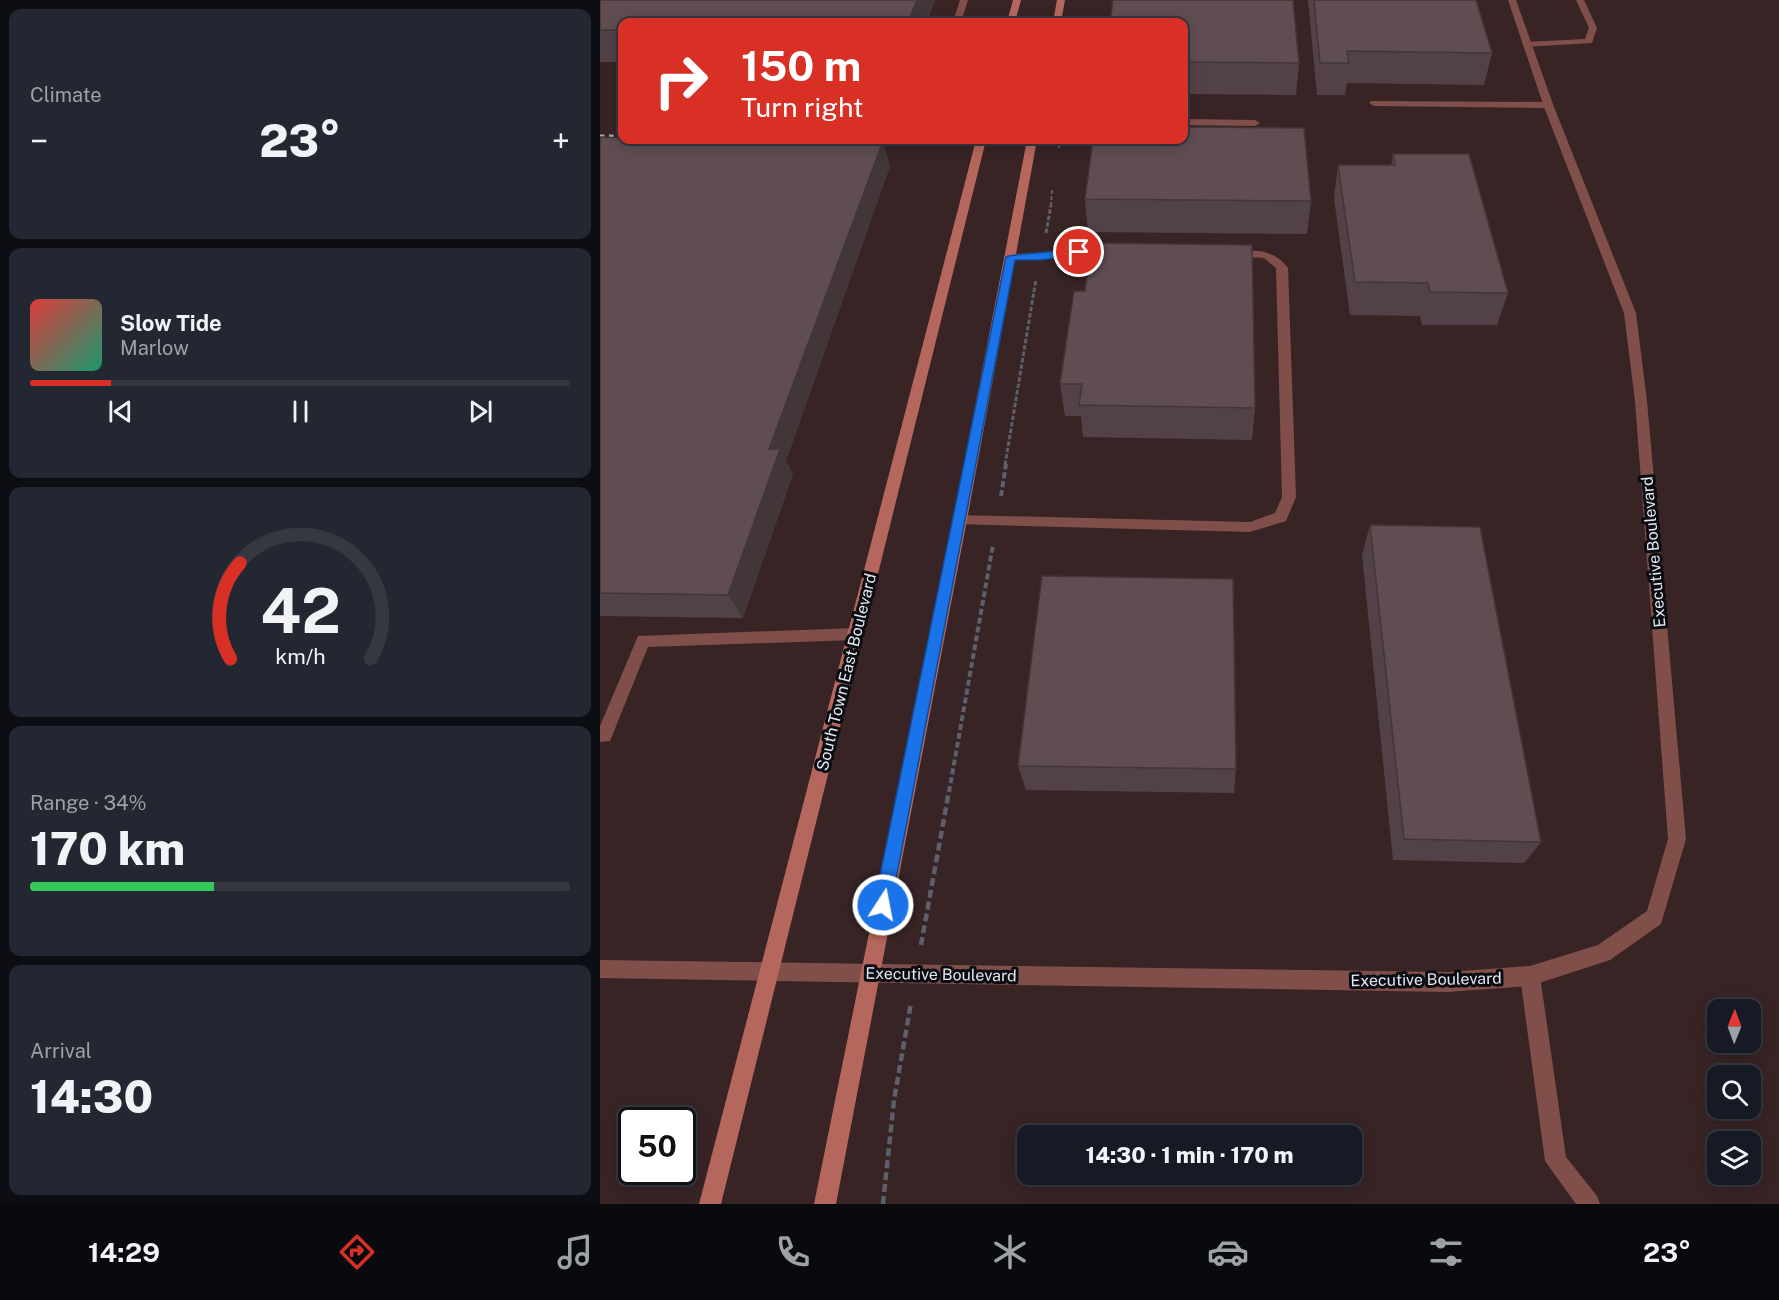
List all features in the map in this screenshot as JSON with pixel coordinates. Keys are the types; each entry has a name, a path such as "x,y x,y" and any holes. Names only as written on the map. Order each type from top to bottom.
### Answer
{"main road":[{"path":"1012,18 1017,0"},
{"path":"1057,18 1061,0"},
{"name":"South Town East Boulevard","path":"710,1204 980,144"},
{"path":"825,1204 960,520 1031,144"}],"street":[{"path":"958,18 964,0"},
{"name":"Executive Boulevard","path":"600,969 1447,982 1530,976 1603,953 1654,917 1677,839 1641,400 1630,314 1548,105 1512,0"},
{"path":"1527,45 1589,41 1593,28 1580,0"},
{"path":"1374,103 1548,105"},
{"path":"1188,122 1255,123"},
{"path":"1011,257 1040,257 1079,252 1126,253"},
{"path":"960,520 1250,527 1281,517 1289,497 1282,268 1279,262 1268,254 1220,254"},
{"path":"600,735 604,736 643,641 855,634"},
{"path":"1530,976 1556,1161 1589,1204"}],"path":[{"path":"1059,150 1060,144"},
{"path":"883,1204 894,1100 997,522 1015,398 1040,257 1051,212 1053,180"}],"shaded area":[{"path":"600,0 1779,0 1779,1204 600,1204"}],"building":[{"path":"600,0 917,0 910,18 618,18 618,30 600,30"},
{"path":"1113,0 1293,0 1299,63 1188,62 1188,18 1111,18"},
{"path":"1314,0 1476,0 1492,53 1347,51 1349,63 1320,63"},
{"path":"1188,127 1304,128 1311,201 1085,199 1092,144 1188,144"},
{"path":"600,137 618,138 618,144 882,144 769,449 780,449 728,595 600,593"},
{"path":"1393,154 1469,154 1508,293 1430,292 1428,283 1355,282 1338,165 1395,165"},
{"path":"1092,243 1252,245 1255,408 1079,405 1082,384 1060,384 1074,291 1085,291"},
{"path":"1370,525 1480,527 1541,842 1404,839"},
{"path":"1042,576 1233,579 1236,769 1018,766"}],"railway":[{"path":"600,136 618,136"}],"route":[{"path":"883,905 1011,257 1040,257 1079,252"}]}
